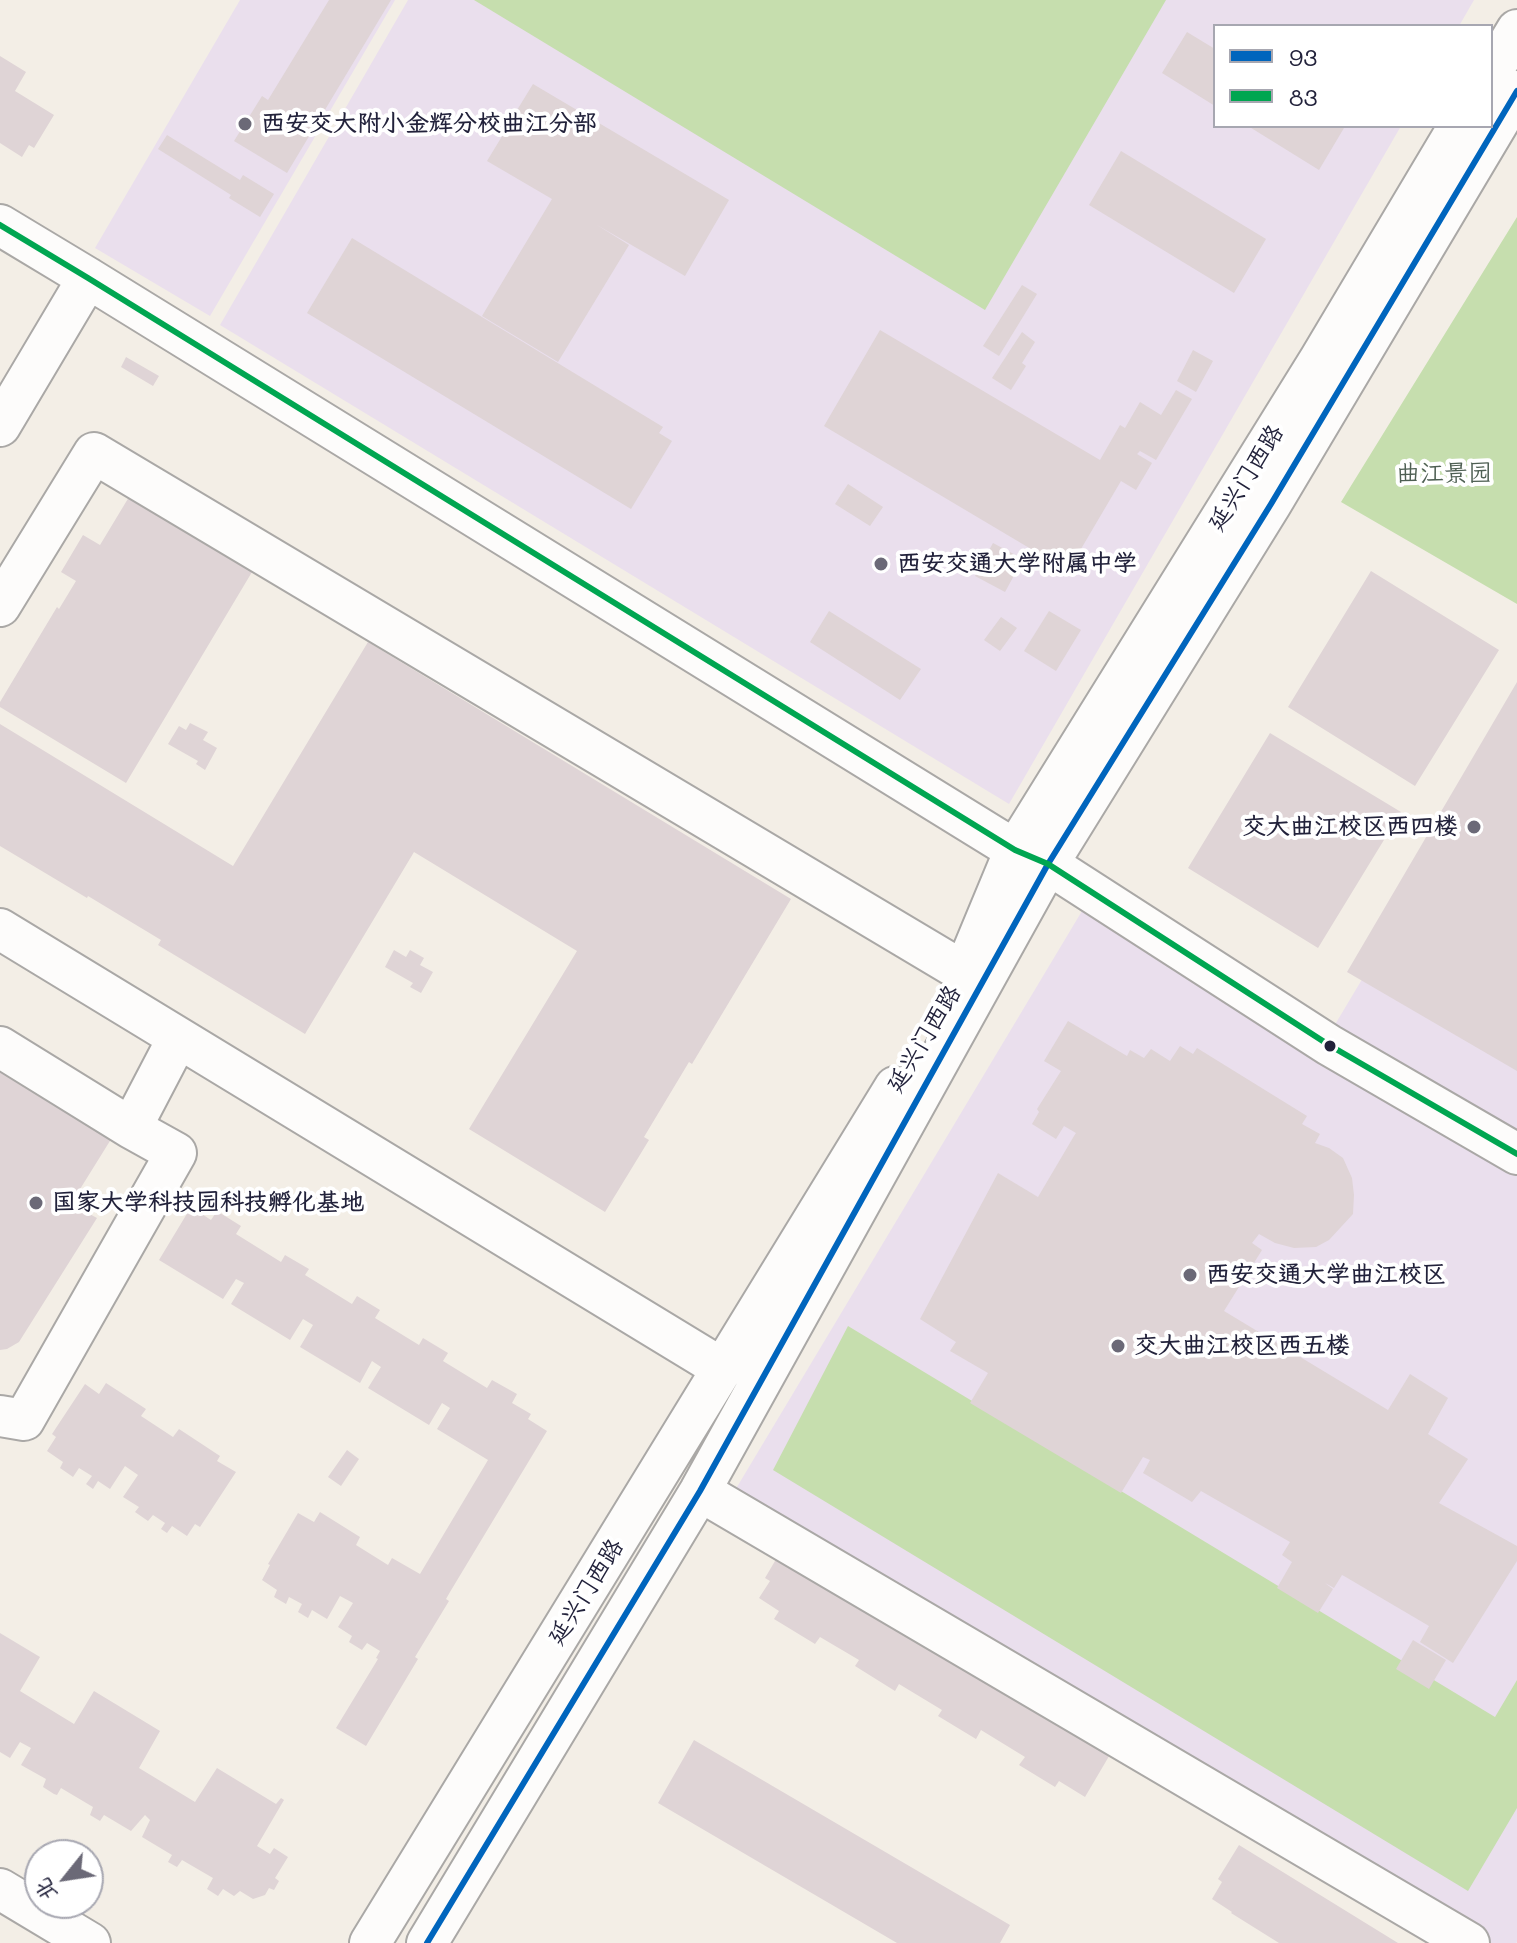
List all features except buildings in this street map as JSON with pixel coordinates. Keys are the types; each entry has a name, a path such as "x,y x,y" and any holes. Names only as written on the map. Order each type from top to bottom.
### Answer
{"street":[{"path":"1493,70 1517,30"},
{"name":"延兴门西路","path":"427,1943 700,1491 1032,857 1271,504 1517,91"},
{"name":"延兴门西路","path":"370,1943 964,972 1458,128"},
{"path":"0,225 1032,857 1329,1045 1517,1154"},
{"path":"0,426 88,278"},
{"path":"0,606 94,453 964,972"},
{"path":"0,929 723,1369"},
{"path":"131,1128 178,1038"},
{"path":"0,1047 176,1153 24,1420 0,1416"},
{"path":"700,1491 1469,1943"},
{"path":"0,1889 90,1943"}],"shaded area":[{"name":"西安交大附小金辉分校曲江分部","path":"240,0 395,0 210,316 95,248"},
{"name":"西安交通大学附属中学","path":"408,0 1474,0 1460,24 1213,24 1213,128 1400,128 1009,804 220,325"},
{"name":"西安交通大学曲江校区","path":"1517,720 1517,1942 1469,1943 731,1497 1082,911 1318,1053"}],"green space":[{"path":"474,0 1166,0 985,310"},
{"name":"曲江景园","path":"1517,217 1517,604 1341,502"},
{"path":"848,1326 1495,1717 1517,1680 1517,1808 1468,1891 773,1470"}],"transit line":[{"name":"93","path":"427,1943 700,1491 1048,864 1271,504 1517,91"},
{"name":"83","path":"0,225 1015,850 1048,864 1329,1045 1517,1154"}],"place":[{"name":"西安交大附小金辉分校曲江分部","path":"245,124"},
{"name":"西安交通大学附属中学","path":"881,564"},
{"name":"交大曲江校区西四楼","path":"1474,827"},
{"name":"国家大学科技园科技孵化基地","path":"36,1203"},
{"name":"西安交通大学曲江校区","path":"1190,1275"},
{"name":"交大曲江校区西五楼","path":"1118,1346"}]}
